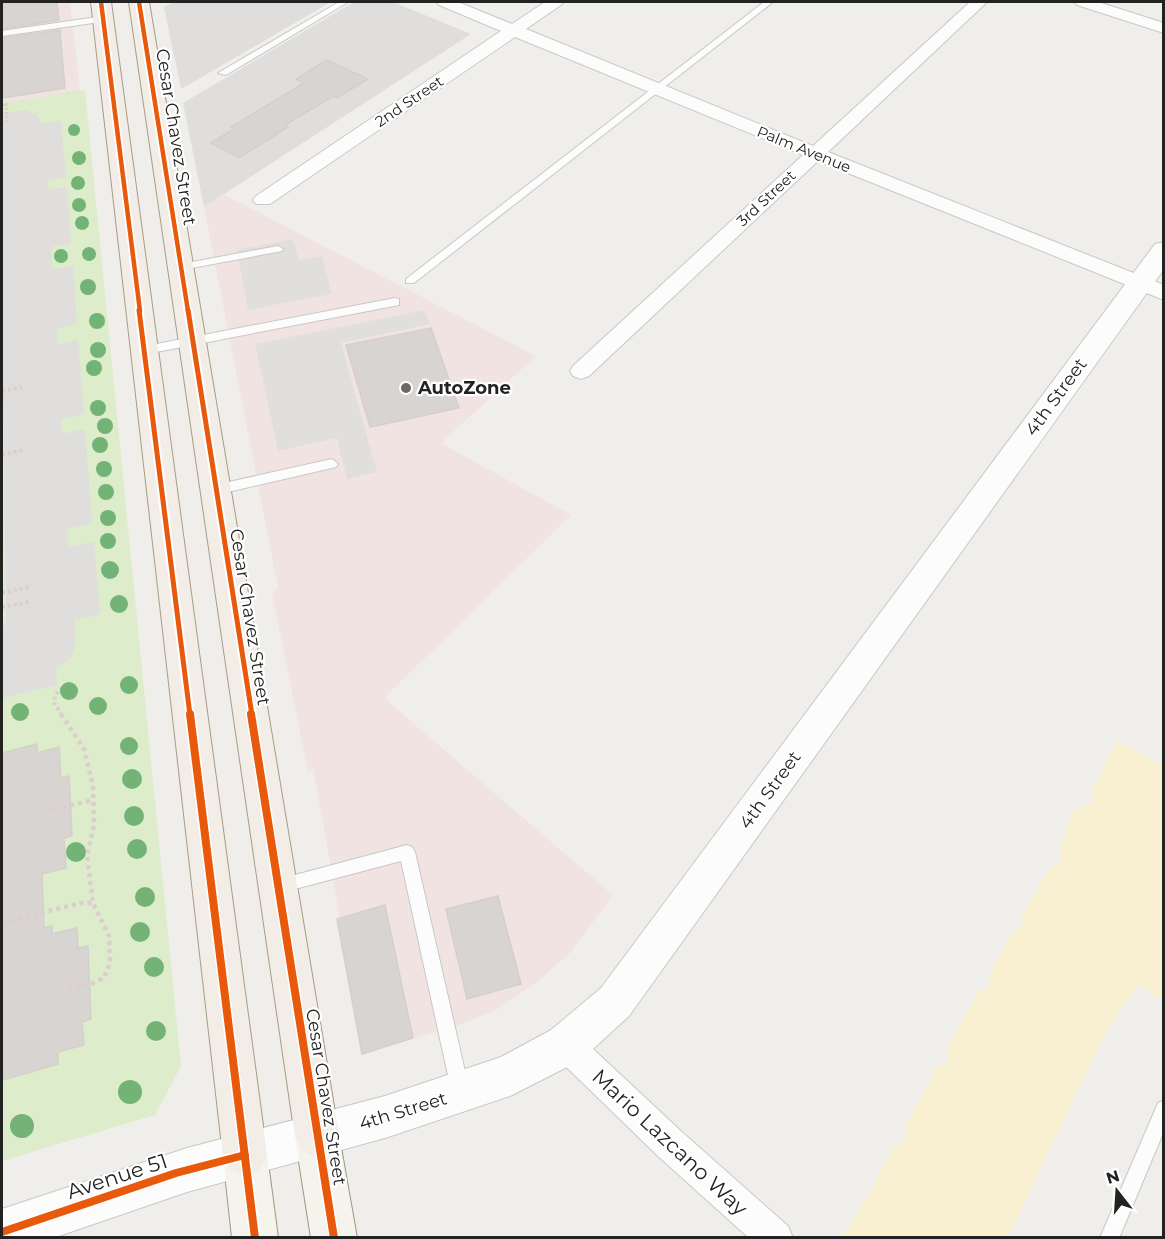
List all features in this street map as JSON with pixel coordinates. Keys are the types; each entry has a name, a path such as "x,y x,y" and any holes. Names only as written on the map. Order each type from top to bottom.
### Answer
{"main road":[{"name":"Cesar Chavez Street","path":"139,2 334,1238"},
{"path":"102,10 255,1238"}],"street":[{"name":"Palm Avenue","path":"445,2 1151,289"},
{"name":"2nd Street","path":"263,200 555,2"},
{"name":"3rd Street","path":"581,371 813,153 979,2"},
{"path":"1083,2 1164,28"},
{"name":"4th Street","path":"245,1155 461,1093 510,1075 566,1045 615,1002 1151,289 1164,250"},
{"name":"Mario Lazcano Way","path":"566,1045 671,1145 776,1238"},
{"name":"Avenue 51","path":"2,1232 176,1173 245,1155"}],"lane":[{"path":"223,73 344,2"},
{"path":"410,281 769,2"},
{"path":"2,34 102,10"},
{"path":"181,267 278,249"},
{"path":"146,350 395,302"},
{"path":"215,490 332,464"},
{"path":"278,887 407,852 461,1093"},
{"path":"1109,1238 1164,1109"}],"path":[{"path":"2,105 6,104 7,121"},
{"path":"2,391 22,387"},
{"path":"2,455 23,450"},
{"path":"2,592 29,587"},
{"path":"2,607 29,602"},
{"path":"62,688 55,695 54,703 84,749 93,800 94,825 87,856 93,903 109,936 110,963 104,978 88,985 63,989"},
{"path":"47,811 93,800"},
{"path":"2,923 81,903 93,903"}],"shaded area":[{"path":"2,2 70,2 80,90 2,103"},
{"path":"174,2 331,2 181,89 164,7"},
{"path":"354,2 393,2 471,34 204,207 183,103"},
{"path":"80,90 174,1081 2,1153 2,103"},
{"path":"223,194 536,356 441,443 571,515 384,698 613,895 571,952 537,982 496,1010 459,1025 364,1053 313,768 308,772 272,594 278,588 204,207"},
{"path":"293,239 299,260 322,256 332,294 248,310 237,250"},
{"path":"424,310 430,324 341,343 377,472 347,479 337,438 278,451 255,344"}],"green space":[{"path":"85,90 181,1066 155,1115 2,1161 2,698 57,685 56,666 69,659 74,648 74,620 100,614 94,542 69,547 67,529 92,523 85,429 62,434 61,419 84,414 78,340 58,344 57,329 77,324 73,266 52,269 51,247 71,244 67,187 48,189 48,180 66,177 61,121 42,123 36,114 25,110 2,113 2,103"},
{"path":"2,330 6,624 2,625"}],"sand":[{"path":"1117,741 1163,766 1163,1000 1138,985 1105,1034 1008,1237 841,1237 857,1215 894,1147 906,1140 906,1125 937,1067 949,1062 947,1048 980,990 990,986 989,975 1013,931 1022,928 1022,916 1049,868 1061,864 1059,849 1075,808 1094,803 1092,790"}],"building":[{"path":"2,2 57,2 59,20 2,29"},
{"path":"60,30 65,88 2,98 2,38"},
{"path":"327,60 368,79 337,98 333,96 285,125 288,127 239,158 211,143 234,129 231,127 304,83 296,79"},
{"name":"AutoZone","path":"431,328 459,408 370,427 346,345"},
{"path":"37,744 37,753 59,747 61,778 69,776 72,836 64,838 66,868 42,874 44,928 52,926 52,934 77,928 78,948 88,946 91,1019 82,1022 84,1045 58,1052 58,1064 3,1080 2,753"},
{"path":"498,896 521,984 467,999 446,909"},
{"path":"385,905 413,1038 362,1054 337,919"}],"cycle path":[{"path":"101,2 255,1238"},
{"path":"139,2 334,1238"},
{"path":"2,1232 176,1173 245,1155"}],"place":[{"name":"AutoZone","path":"406,388"}]}
